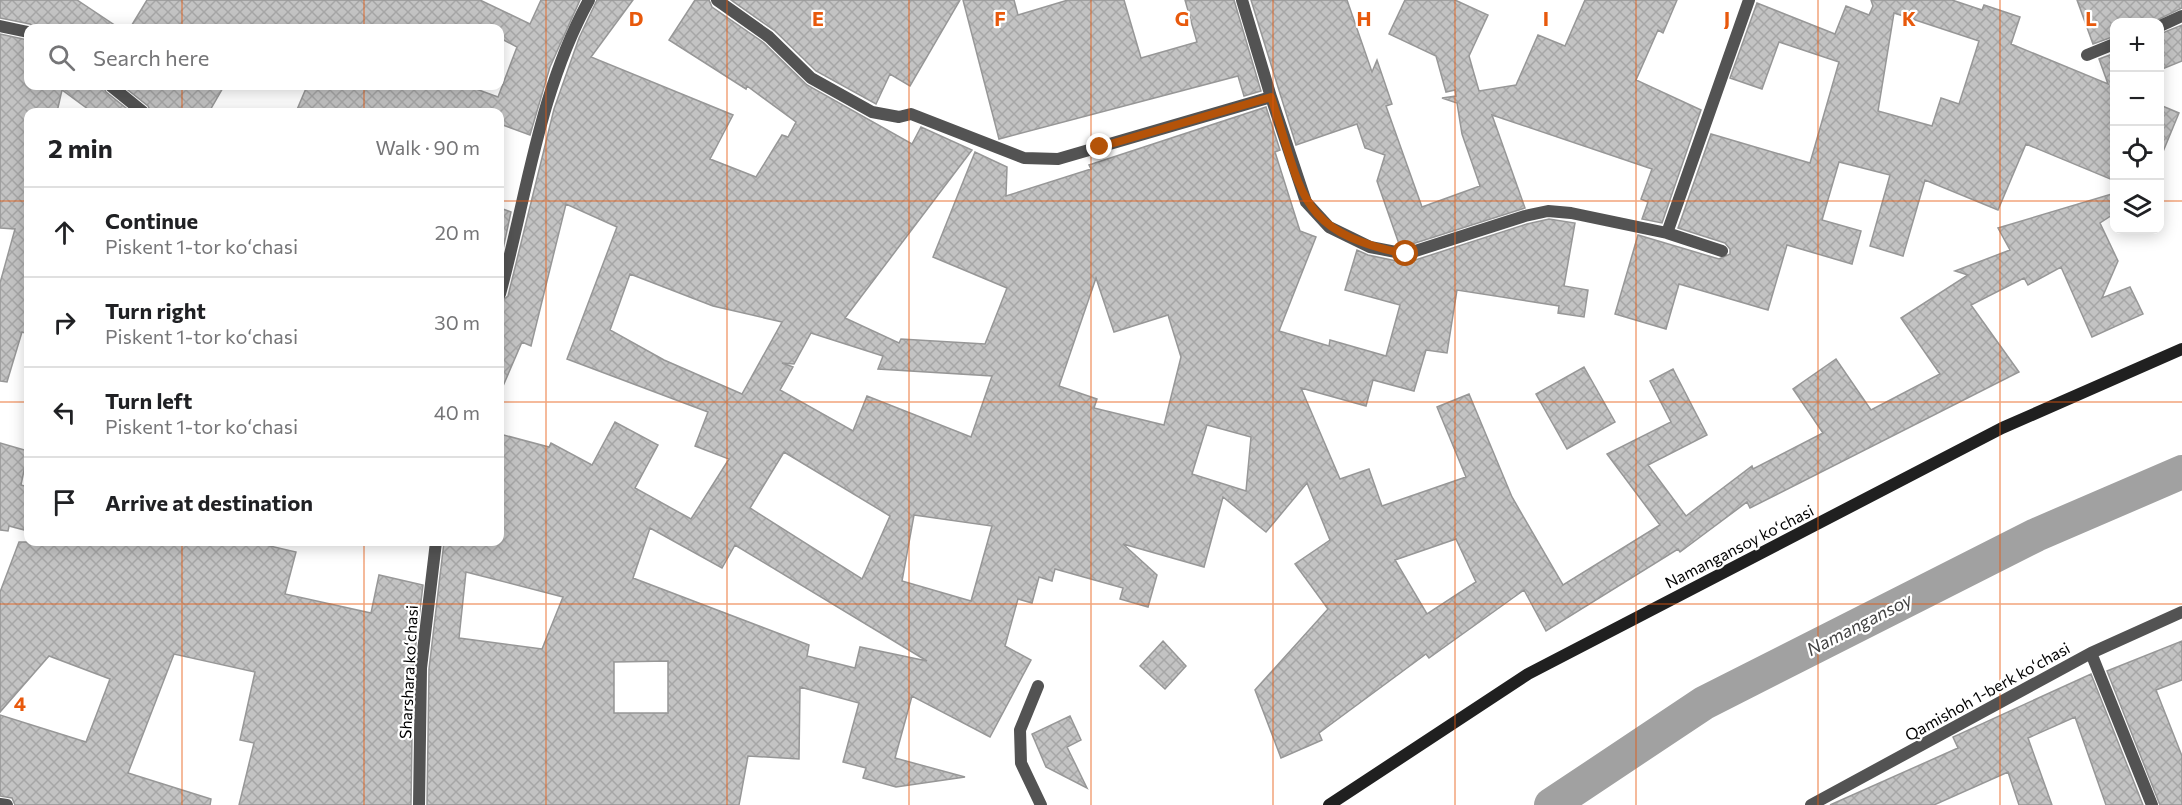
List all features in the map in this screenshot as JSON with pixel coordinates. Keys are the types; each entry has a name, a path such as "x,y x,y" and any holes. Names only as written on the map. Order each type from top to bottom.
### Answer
{"street":[{"path":"505,253 555,74 574,26 589,0"},
{"path":"717,0 769,37 811,78 872,112 899,117 911,114 1024,158 1058,159 1271,97"},
{"path":"1242,0 1306,202 1329,227 1370,247 1406,254 1548,211 1667,233 1722,251"},
{"path":"1667,233 1749,0"},
{"path":"2164,24 2182,16"},
{"path":"0,26 24,31"},
{"path":"2087,55 2110,46"},
{"path":"116,90 138,108"},
{"name":"Namangansoy koʻchasi","path":"1329,805 1528,674 2002,428 2182,349"},
{"name":"Sharshara koʻchasi","path":"419,805 421,668 436,546"},
{"name":"Qamishoh 1-berk koʻchasi","path":"1811,805 2091,653 2182,612"},
{"path":"2091,653 2152,805"},
{"path":"1038,686 1020,730 1021,763 1041,805"},
{"path":"0,804 7,805"}],"building":[{"path":"0,0 77,0 113,24 30,24 0,18"},
{"path":"147,0 480,0 530,24 541,0 580,0 550,67 530,135 504,125 504,108 298,108 305,90 479,90 498,97 501,90 504,90 504,81 517,47 504,40 504,24 132,24"},
{"path":"597,0 633,0 591,57 733,115 710,159 756,177 782,135 788,137 796,122 747,86 746,89 669,40 695,0 709,0 712,7 764,43 807,85 912,144 921,127 972,150 845,318 899,343 901,339 985,344 1007,288 933,257 975,152 1007,167 1006,196 1091,169 1089,165 1266,107 1280,150 1275,152 1300,231 1316,237 1279,331 1329,346 1330,340 1386,356 1400,305 1345,290 1357,250 1368,255 1406,263 1527,224 1549,219 1575,223 1564,286 1588,290 1584,317 1558,313 1559,306 1457,290 1447,353 1426,350 1414,391 1373,380 1366,406 1301,388 1340,479 1369,469 1382,506 1466,477 1437,407 1469,394 1512,497 1563,585 1660,525 1607,454 1671,422 1650,381 1673,369 1707,435 1648,465 1686,516 1752,466 1753,469 1823,433 1793,389 1836,359 1871,410 1940,374 1901,318 1968,275 1955,271 2010,250 1998,228 2110,194 2110,216 2100,223 2118,261 2102,298 2130,287 2143,314 2092,337 2061,267 2028,285 2024,278 1971,305 2019,372 1750,508 1747,502 1680,552 1678,549 1546,631 1524,590 1429,658 1426,654 1319,733 1322,740 1281,758 1255,690 1328,609 1295,564 1330,540 1307,483 1266,532 1223,497 1204,567 1123,544 1157,575 1148,607 1120,599 1123,588 1055,569 1052,581 1039,577 1032,603 1018,599 1005,646 1031,660 990,737 912,696 895,758 965,777 896,787 863,778 866,768 843,762 859,703 800,687 799,759 748,756 739,805 427,805 429,669 444,546 504,546 504,435 549,447 551,443 592,465 615,422 658,445 635,488 691,519 729,459 695,446 708,412 567,359 617,227 566,204 531,346 522,342 504,384 504,299 508,296 554,109 579,38","holes":["630,274 713,306 782,322 742,394 664,360 610,330","1096,278 1114,332 1168,315 1181,357 1164,425 1094,408 1097,399 1059,386","811,333 883,356 878,369 992,376 971,437 867,396 853,431 780,390 793,367 782,363 794,364","1207,425 1251,437 1246,491 1192,474","784,452 890,516 862,579 750,508","914,515 992,526 971,601 902,581","650,528 722,568 735,545 927,661 860,647 855,668 807,656 809,645 633,578","1456,539 1476,582 1427,614 1395,560","466,572 563,597 542,649 459,638","668,661 668,713 614,713 614,662"]},
{"path":"731,0 960,0 910,86 890,74 876,104 816,71 775,31"},
{"path":"963,0 1014,0 1018,15 1068,0 1124,0 1141,58 1197,42 1185,0 1234,0 1261,91 1244,96 1238,76 999,139"},
{"path":"1251,0 1347,0 1372,72 1377,60 1392,104 1386,106 1422,207 1480,186 1462,134 1457,103 1442,98 1456,96 1455,90 1446,92 1436,56 1389,34 1405,0 1455,0 1488,15 1469,56 1479,91 1516,85 1538,35 1565,46 1585,0 1677,0 1663,33 1658,30 1636,80 1701,110 1662,223 1642,219 1648,202 1641,199 1652,169 1492,115 1525,208 1406,246 1399,244 1377,181 1385,155 1365,148 1357,124 1296,145"},
{"path":"1871,0 1952,0 1982,10 1984,5 2020,17 2011,44 2108,84 2099,59 2110,55 2110,179 2026,144 1998,210 1925,180 1903,256 1870,246 1890,175 1839,162 1822,220 1861,231 1852,264 1787,245 1768,310 1679,284 1666,329 1615,314 1638,235 1719,259 1730,254 1730,249 1725,243 1678,228 1711,134 1810,163 1839,62 1779,42 1762,89 1730,78 1757,3 1835,34 1846,6 1869,15 1873,6","holes":["1894,13 1979,41 1959,104 1941,98 1932,126 1878,111"]},
{"path":"2077,0 2182,0 2182,8 2161,18 2110,18 2110,38 2093,44"},
{"path":"2182,25 2182,61 2164,68 2164,32"},
{"path":"0,34 24,39 24,90 62,90 58,108 24,108 24,333 22,332 7,382 0,381 0,283 15,229 0,228"},
{"path":"62,90 105,90 126,108 87,108"},
{"path":"128,90 222,90 211,108 149,108"},
{"path":"2164,107 2179,113 2164,149"},
{"path":"504,209 511,212 504,244"},
{"path":"1584,367 1615,422 1567,449 1536,394"},
{"path":"0,443 24,450 21,485 24,486 24,530 9,526 8,531 0,530"},
{"path":"19,542 24,542 24,546 270,546 296,552 285,594 371,613 379,575 423,585 413,668 411,805 239,805 254,743 240,740 255,672 174,654 128,773 211,799 210,805 15,805 12,798 0,796 0,715 86,742 110,679 49,656 0,712 0,592"},
{"path":"1163,641 1186,666 1165,689 1140,666"},
{"path":"2182,641 2182,680 2156,690 2182,756 2182,805 2160,805 2107,671"},
{"path":"2091,674 2143,805 2106,805 2075,717 2028,738 2052,805 2019,805 2008,772 1934,805 1830,805 1958,748 1953,737"},
{"path":"1070,716 1081,740 1067,747 1087,788 1046,767 1032,734"}],"waterway":[{"name":"Namangansoy","path":"1551,805 1704,703 2036,535 2182,472"}],"route":[{"path":"1100,147 1271,97 1306,202 1318,217 1346,238 1370,247 1406,254"}]}
